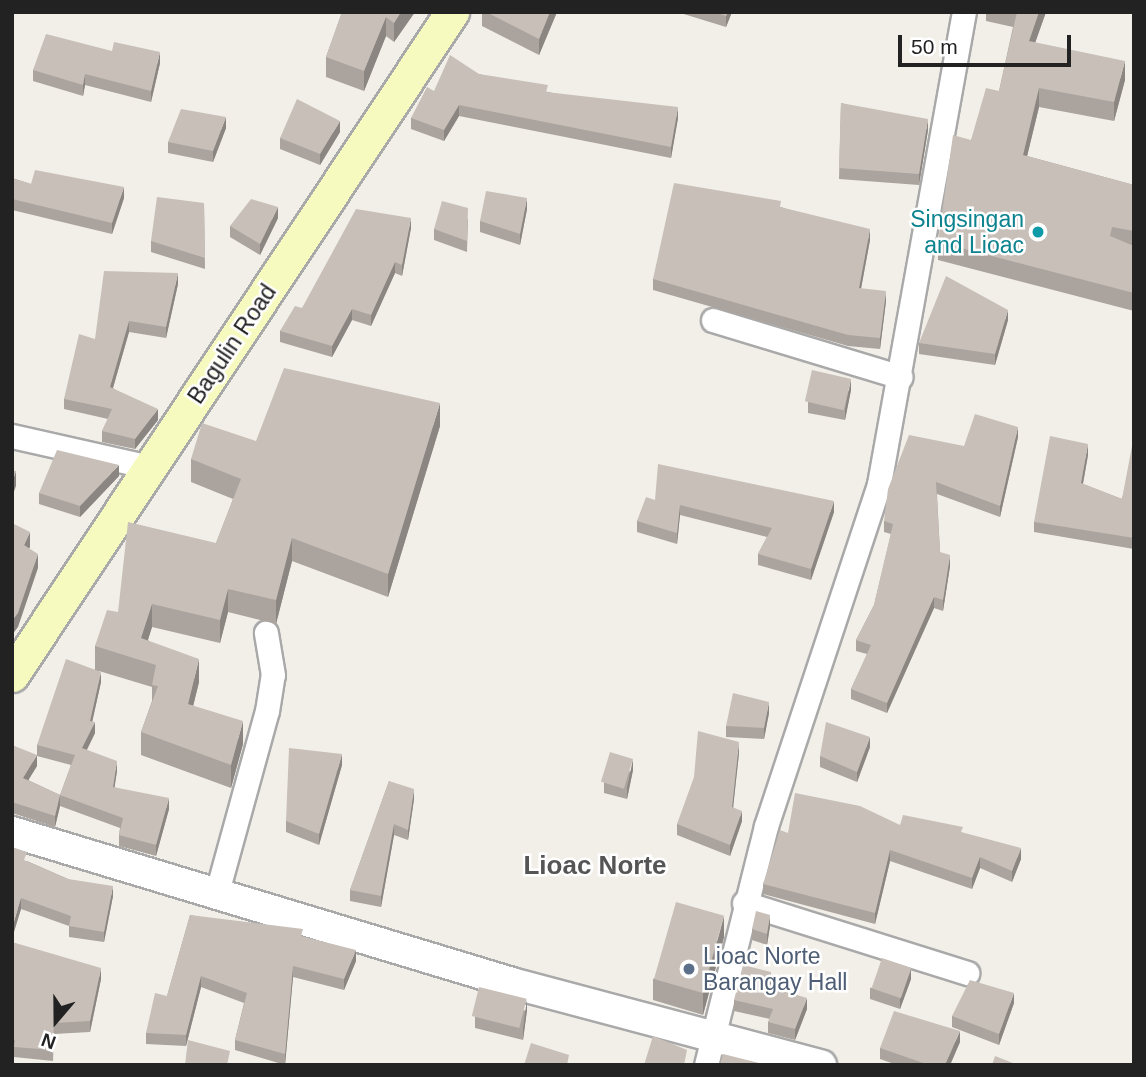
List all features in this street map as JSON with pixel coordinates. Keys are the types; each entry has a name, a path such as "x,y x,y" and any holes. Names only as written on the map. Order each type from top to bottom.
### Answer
{"main road":[{"name":"Bagulin Road","path":"12,675 452,12"}],"street":[{"path":"710,1051 744,903 811,684 865,541 901,377 964,12"},
{"path":"713,320 901,377"},
{"path":"12,436 150,467"},
{"path":"217,892 273,675 266,633"},
{"path":"12,832 217,892 710,1051 821,1065"},
{"path":"744,903 967,972"}],"building":[{"path":"342,12 401,12 394,23 386,17 364,71 326,57"},
{"path":"486,12 550,12 539,39"},
{"path":"1017,12 1039,12 1029,41 1125,61 1114,102 1039,88 1023,155 1134,185 1134,231 1112,227 1110,236 1134,246 1134,293 938,242 953,135 971,140 986,88 999,91"},
{"path":"46,34 112,51 114,42 160,52 151,91 85,74 83,85 33,70"},
{"path":"450,55 479,74 548,85 546,92 678,107 671,147 459,105 444,130 411,118 427,87 434,91"},
{"path":"297,99 340,121 320,154 280,138"},
{"path":"841,103 928,119 919,174 839,168"},
{"path":"181,109 226,117 213,151 168,142"},
{"path":"35,170 124,187 112,223 12,199 12,178 31,184"},
{"path":"674,183 781,201 780,207 870,229 859,288 886,291 880,338 848,335 653,279"},
{"path":"486,191 527,198 520,234 480,221"},
{"path":"157,197 204,203 205,258 151,241"},
{"path":"251,199 278,207 260,244 230,226"},
{"path":"442,201 468,208 467,241 434,229"},
{"path":"356,209 411,218 402,265 395,262 371,315 352,309 332,346 280,331 295,306 302,308"},
{"path":"104,271 178,273 166,327 129,321 110,387 158,409 135,439 102,431 112,409 64,399 79,334 95,339"},
{"path":"946,276 1008,310 995,354 919,343"},
{"path":"284,368 440,403 388,574 292,538 276,600 228,589 220,620 152,604 141,638 199,659 188,704 243,721 231,765 141,732 158,686 152,685 156,665 95,646 107,610 118,612 128,522 216,543 241,479 191,459 202,423 256,441"},
{"path":"812,370 851,379 844,410 805,401"},
{"path":"975,414 1018,427 1000,506 936,482 940,552 950,555 943,600 934,597 887,703 851,689 871,645 856,640 874,605 893,524 884,521 888,489 909,435 964,446"},
{"path":"1050,436 1088,444 1081,483 1122,499 1132,446 1134,447 1134,538 1034,522"},
{"path":"57,450 119,465 80,506 39,493"},
{"path":"658,464 834,501 811,569 758,554 772,528 680,505 677,533 637,521 646,497 655,500"},
{"path":"12,523 30,532 24,545 38,554 18,613 12,621"},
{"path":"66,659 101,672 90,721 95,722 82,748 117,761 113,787 169,798 156,845 119,835 123,818 60,795 75,755 37,745"},
{"path":"733,693 769,702 764,728 726,726"},
{"path":"826,722 870,737 857,772 820,756"},
{"path":"698,731 739,742 732,807 742,811 730,845 677,824 694,777"},
{"path":"12,745 37,755 23,778 60,795 55,816 12,802"},
{"path":"289,748 342,754 319,834 286,821"},
{"path":"610,752 633,759 624,789 601,782"},
{"path":"389,781 414,789 408,830 394,824 381,896 350,890"},
{"path":"795,793 860,806 900,825 903,815 963,827 961,832 1021,848 1012,871 980,857 972,878 890,850 875,913 763,884 780,830 788,833"},
{"path":"12,847 27,852 24,860 68,879 113,886 104,932 69,926 71,916 21,898 12,928"},
{"name":"Lioac Norte Barangay Hall","path":"676,902 724,916 702,993 654,979"},
{"path":"756,911 770,915 767,934 752,929"},
{"path":"190,915 303,929 301,936 356,950 344,979 293,966 285,1054 235,1040 247,993 201,976 186,1035 146,1033 155,993 167,996"},
{"path":"12,942 101,968 90,1021 54,1023 53,1050 14,1047"},
{"path":"882,958 911,968 901,998 872,988"},
{"path":"743,965 771,972 767,986 807,998 795,1029 768,1022 773,1009 734,1000"},
{"path":"970,980 1014,993 999,1034 952,1016"},
{"path":"479,987 527,999 519,1028 472,1016"},
{"path":"894,1011 960,1031 945,1065 929,1065 880,1048"},
{"path":"653,1036 687,1050 684,1065 644,1065"},
{"path":"188,1040 230,1051 227,1065 185,1065"},
{"path":"531,1043 569,1055 567,1065 524,1065"},
{"path":"723,1054 767,1065 720,1065"},
{"path":"995,1056 1018,1065 992,1065"}],"place":[{"name":"Singsingan and Lioac","path":"1038,232"},
{"name":"Lioac Norte Barangay Hall","path":"689,969"}],"district":[{"name":"Lioac Norte","path":"595,866"}]}
